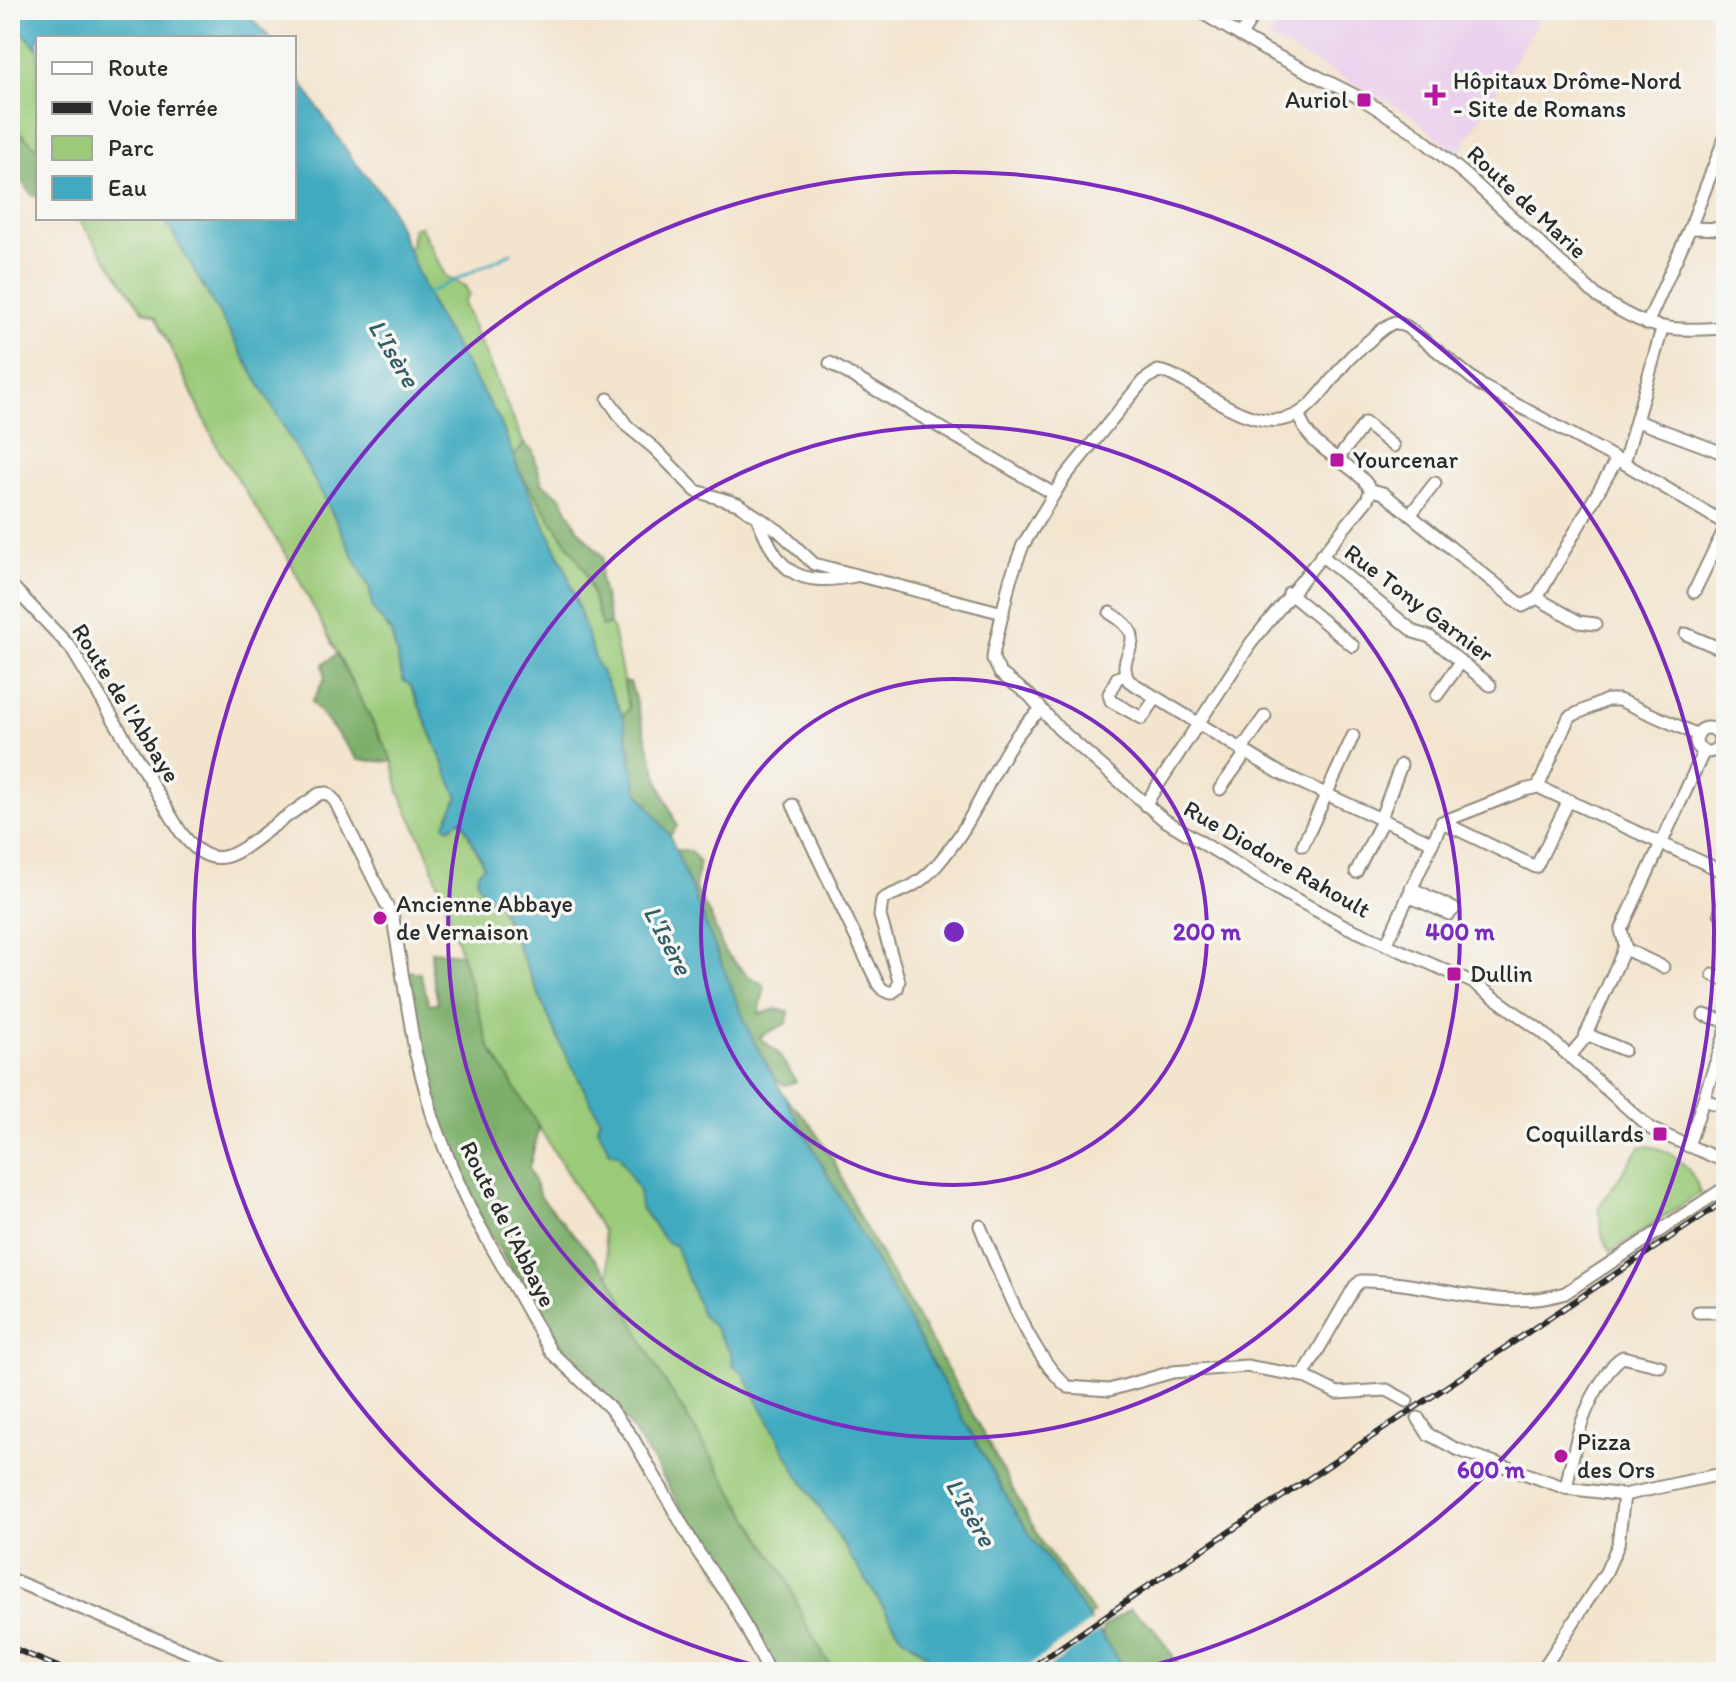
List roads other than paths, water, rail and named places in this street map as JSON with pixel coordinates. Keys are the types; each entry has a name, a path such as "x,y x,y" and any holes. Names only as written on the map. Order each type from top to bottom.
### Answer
{"street":[{"name":"Route de Marie","path":"1197,10 1364,100 1411,130 1467,176 1598,297 1662,329 1726,328"},
{"path":"1241,35 1257,10"},
{"path":"1647,324 1690,228 1726,135"},
{"path":"1690,228 1726,229"},
{"path":"608,399 627,426 654,448 696,491 738,504 779,531 814,564 1003,613 1010,580 1023,545 1054,494 1143,381 1158,371 1176,377 1247,416 1269,421 1299,415 1315,402 1349,359 1383,328 1395,322 1407,327 1482,386 1621,461 1726,525 1694,592"},
{"path":"1299,415 1314,441 1363,479 1371,490 1383,493 1523,606 1537,598 1621,461 1637,421 1662,329"},
{"path":"830,363 1054,494"},
{"path":"1637,421 1726,454"},
{"path":"1337,460 1365,423 1393,446"},
{"path":"1410,515 1435,483"},
{"path":"1145,805 1240,658 1289,593 1367,500 1371,490"},
{"path":"757,516 782,566 808,579 860,575"},
{"name":"Rue Tony Garnier","path":"1321,555 1414,632 1430,637 1490,685"},
{"name":"Route de l'Abbaye","path":"10,584 71,648 180,831 196,850 212,858 230,857 319,794 327,793 335,801 393,918 415,1051 433,1118 473,1214 551,1352 609,1407 632,1437 698,1552 732,1601 769,1672"},
{"path":"1289,593 1353,646"},
{"path":"1537,598 1579,622 1595,624"},
{"name":"Rue Diodore Rahoult","path":"1003,613 993,659 1000,673 1029,695 1059,729 1163,819 1286,894 1386,945 1474,983 1541,1031 1642,1122 1726,1162"},
{"path":"1110,613 1130,627 1132,634 1125,675 1129,681 1280,773 1431,842"},
{"path":"1686,634 1726,651"},
{"path":"1437,695 1461,662"},
{"path":"1125,675 1117,678 1109,694 1111,701 1142,718 1156,698"},
{"path":"1538,787 1569,717 1607,700 1619,700 1698,735"},
{"path":"793,805 878,984 891,993 897,989 899,981 880,916 882,900 919,882 933,868 960,835 1017,736 1030,717 1041,710"},
{"path":"1220,789 1265,716"},
{"path":"1707,728 1722,737 1711,751 1704,751 1697,744 1698,735 1707,728"},
{"path":"1303,845 1353,736"},
{"path":"1570,1056 1586,1034 1625,949 1621,930 1704,751"},
{"path":"1356,872 1381,820 1401,765"},
{"path":"1386,945 1442,822 1538,787 1726,873"},
{"path":"1442,822 1536,867 1569,800"},
{"path":"1720,913 1726,898"},
{"path":"1625,949 1663,967"},
{"path":"1713,975 1726,980"},
{"path":"1704,1015 1726,1021"},
{"path":"1688,1146 1726,1032"},
{"path":"1586,1034 1624,1050"},
{"path":"1704,1100 1726,1107"},
{"path":"1303,1376 1355,1286 1361,1281 1468,1295 1543,1300 1565,1293 1726,1187"},
{"path":"980,1226 1029,1333 1049,1367 1068,1387 1109,1390 1173,1372 1231,1366 1259,1367 1303,1376 1337,1393 1387,1390 1407,1401"},
{"path":"1698,1312 1726,1312"},
{"path":"1566,1488 1578,1428 1590,1398 1616,1361 1623,1357 1660,1366"},
{"path":"1418,1418 1428,1434 1456,1449 1566,1488 1624,1495 1726,1473"},
{"path":"1541,1672 1606,1572 1618,1545 1624,1495"},
{"path":"10,1579 236,1672"}],"water":[{"path":"10,10 244,10 268,36 36,36 36,47 10,18"},
{"name":"L'Isère","path":"296,75 353,160 388,202 434,311 500,421 519,471 566,570 597,664 623,716 637,790 670,836 751,1036 1017,1516 1127,1672 939,1672 926,1654 901,1635 796,1471 743,1373 733,1366 731,1353 702,1315 675,1245 666,1242 640,1206 639,1191 619,1155 610,1152 597,1127 600,1119 561,1045 498,901 486,898 477,882 478,872 484,866 462,820 448,828 445,824 458,798 411,686 403,680 391,632 373,609 369,587 323,495 165,220 296,220"}],"waterway":[{"path":"424,295 511,253"}],"railway":[{"path":"1025,1672 1160,1578 1726,1200"},
{"path":"10,1647 70,1672"}],"place":[{"name":"Hôpitaux Drôme-Nord - Site de Romans","path":"1435,95"},
{"name":"Auriol","path":"1364,100"},
{"name":"Yourcenar","path":"1337,460"},
{"name":"Ancienne Abbaye de Vernaison","path":"380,918"},
{"name":"Dullin","path":"1454,974"},
{"name":"Coquillards","path":"1660,1134"},
{"name":"Pizza des Ors","path":"1561,1456"}]}
